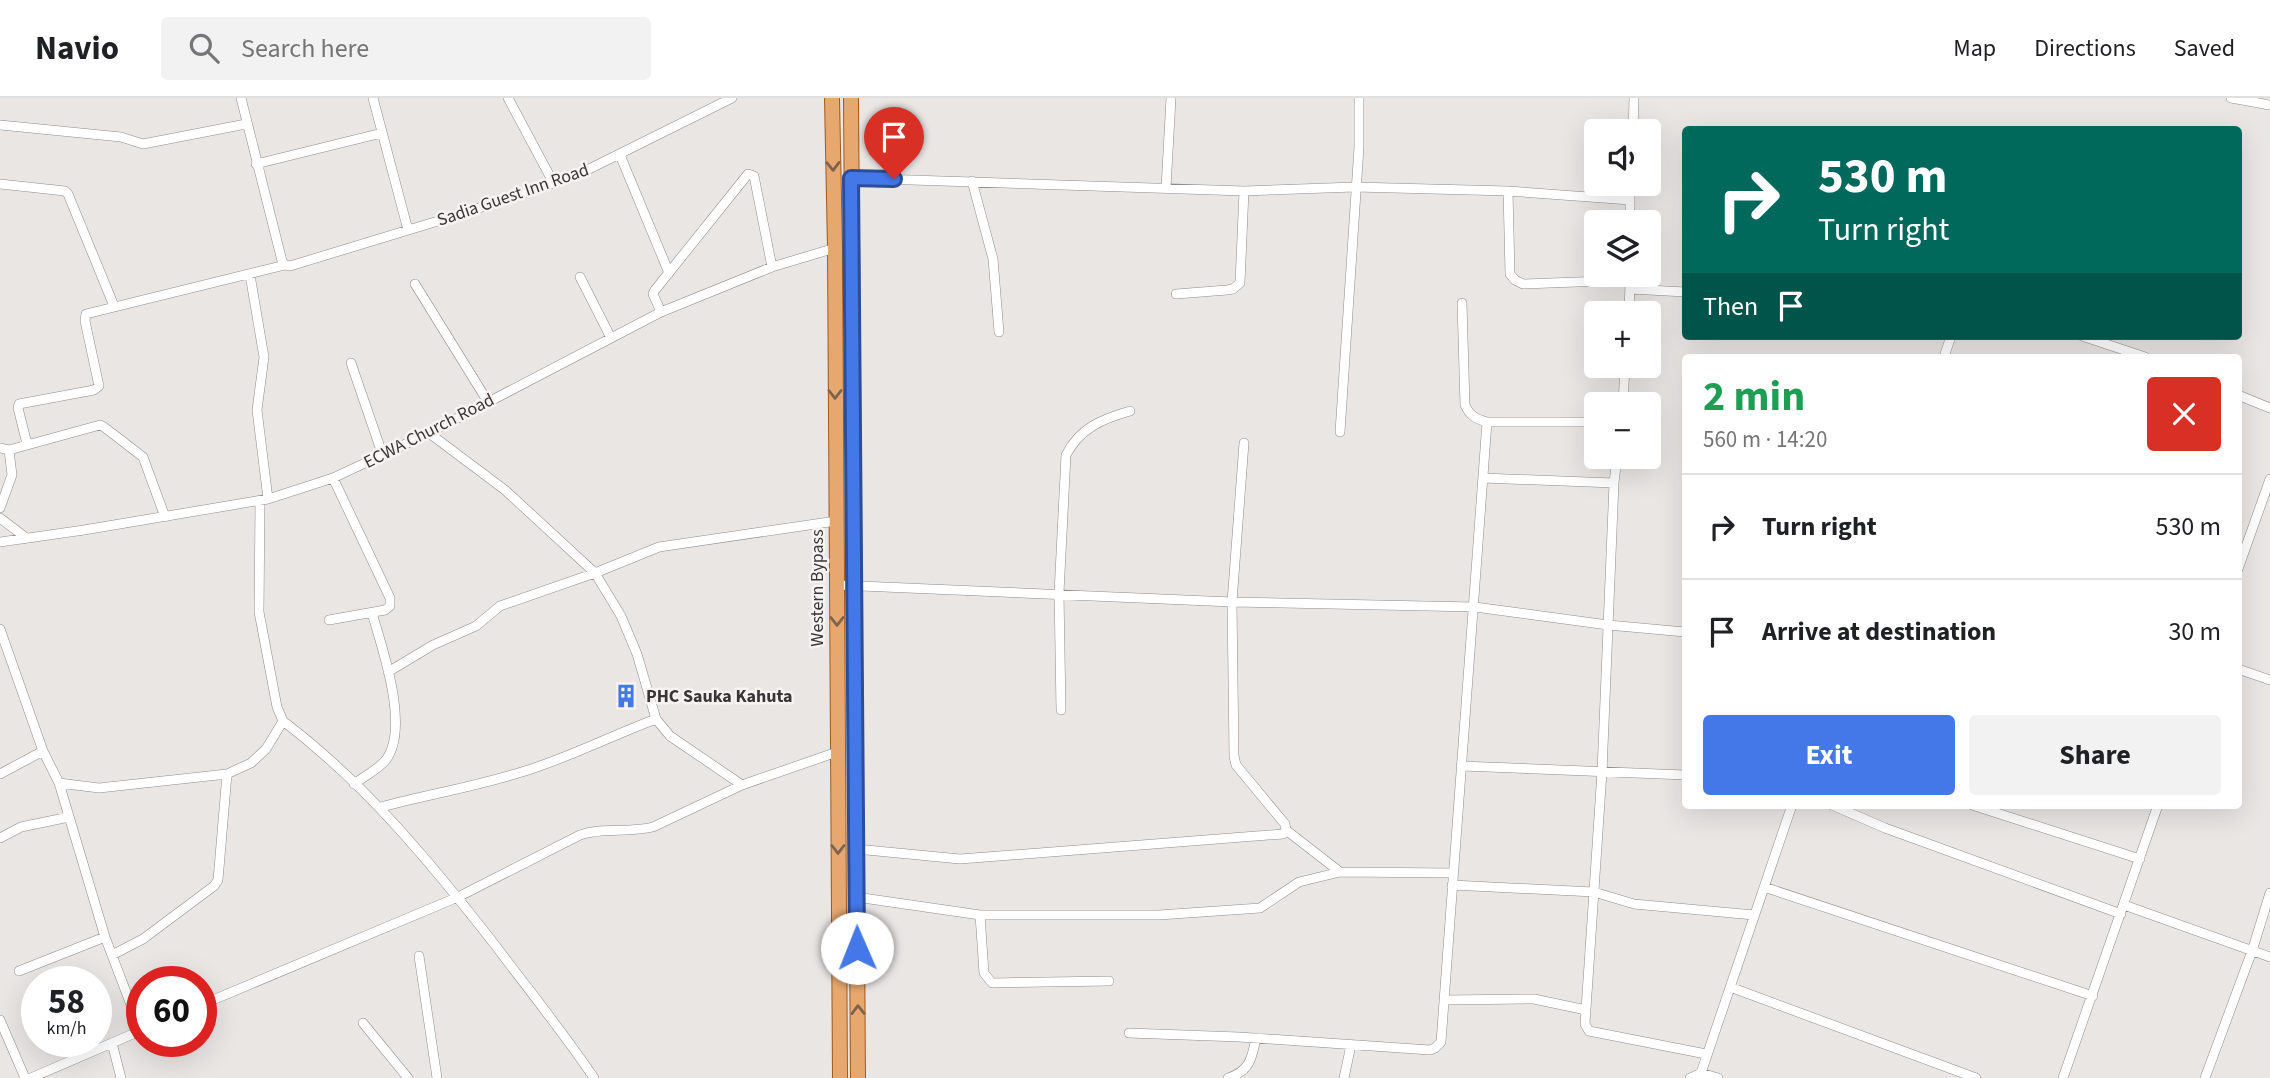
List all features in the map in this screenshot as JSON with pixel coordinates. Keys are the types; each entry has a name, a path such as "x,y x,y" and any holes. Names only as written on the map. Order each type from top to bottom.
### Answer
{"main road":[{"name":"Western Bypass","path":"832,98 840,1078"},
{"name":"Western Bypass","path":"851,98 858,1078"}],"street":[{"path":"241,98 256,164 285,265"},
{"path":"373,98 408,230"},
{"path":"508,98 554,184"},
{"name":"Sadia Guest Inn Road","path":"27,444 19,404 97,389 99,386 84,316 114,306 290,266 554,184 620,155 732,98"},
{"path":"1166,188 1171,98"},
{"path":"1340,432 1359,147 1359,98"},
{"path":"1633,119 1634,98"},
{"path":"2237,98 2270,105"},
{"path":"0,125 113,136 149,144 246,124"},
{"path":"256,164 382,133"},
{"path":"620,155 669,273"},
{"path":"661,312 653,294 748,174 754,176 772,267"},
{"path":"851,178 1244,191 1355,187 1508,191 1630,200"},
{"path":"972,181 993,259 999,332"},
{"path":"0,184 65,191 114,306"},
{"path":"1176,294 1233,289 1240,283 1244,191"},
{"path":"1508,191 1510,274 1515,281 1523,284 1584,282"},
{"path":"1630,196 1630,210"},
{"name":"ECWA Church Road","path":"0,542 264,500 333,478 429,433 661,312 772,267 835,248"},
{"path":"250,275 264,357 257,410 264,500 259,612 277,707 283,721 381,807 458,897 594,1078"},
{"path":"580,277 611,338"},
{"path":"415,284 488,402"},
{"path":"1660,287 1682,291"},
{"path":"1462,303 1465,405 1468,412 1487,422 1584,422"},
{"path":"2092,340 2127,354"},
{"path":"351,363 383,456"},
{"path":"2242,397 2270,408"},
{"path":"1060,710 1059,593 1066,455 1073,441 1091,425 1130,411"},
{"path":"1129,1033 1435,1048 1441,1042 1487,422"},
{"path":"0,508 12,475 4,449 100,425 143,457 165,517"},
{"path":"429,433 505,490 595,573 621,616 637,654 656,719 670,736 742,785"},
{"path":"1244,443 1232,602 1236,765 1286,830 1340,872"},
{"path":"1616,469 1602,772 1585,1024 1589,1031 1706,1054"},
{"path":"329,620 372,613 390,606 390,598 333,478"},
{"path":"1483,478 1614,482"},
{"path":"2242,558 2270,479"},
{"path":"0,518 25,537"},
{"path":"388,671 433,645 476,626 500,606 660,547 836,521"},
{"path":"836,585 1232,602 1475,607 1682,632"},
{"path":"354,783 384,762 394,739 395,707 372,613"},
{"path":"0,629 43,751 59,783 105,937 126,992"},
{"path":"2242,670 2270,680"},
{"path":"381,807 490,782 537,767 589,749 617,734 656,719"},
{"path":"59,783 99,788 227,774 251,763 265,749 283,721"},
{"path":"0,774 43,751"},
{"path":"217,998 458,897 580,835 592,831 653,827 742,785 837,752"},
{"path":"1461,766 1682,775"},
{"path":"112,955 143,939 214,886 218,880 227,774"},
{"path":"1701,1073 1791,809"},
{"path":"1841,809 1885,828 2270,957"},
{"path":"1984,809 2140,859"},
{"path":"2063,1078 2157,809"},
{"path":"0,838 21,827 69,817"},
{"path":"856,849 960,859 1276,836 1286,830"},
{"path":"856,897 980,915 1159,915 1260,908 1299,882 1340,872 1453,873"},
{"path":"1452,885 1594,892 1634,904 1754,915"},
{"path":"1764,887 2093,996"},
{"path":"2206,1077 2270,893"},
{"path":"980,915 984,973 992,983 1109,981"},
{"path":"19,971 105,937"},
{"path":"419,956 437,1078"},
{"path":"1730,987 1950,1073 1976,1078"},
{"path":"1445,1000 1534,999 1586,1010"},
{"path":"0,1020 26,1078"},
{"path":"363,1023 408,1078"},
{"path":"121,1078 112,1044 126,1038"},
{"path":"1228,1078 1238,1075 1250,1064 1256,1038"},
{"path":"1344,1078 1351,1045"},
{"path":"31,1078 81,1057"},
{"path":"1690,1078 1701,1073 1718,1078"}],"place":[{"name":"PHC Sauka Kahuta","path":"626,696"}],"route":[{"path":"857,948 851,178 894,179"}]}
